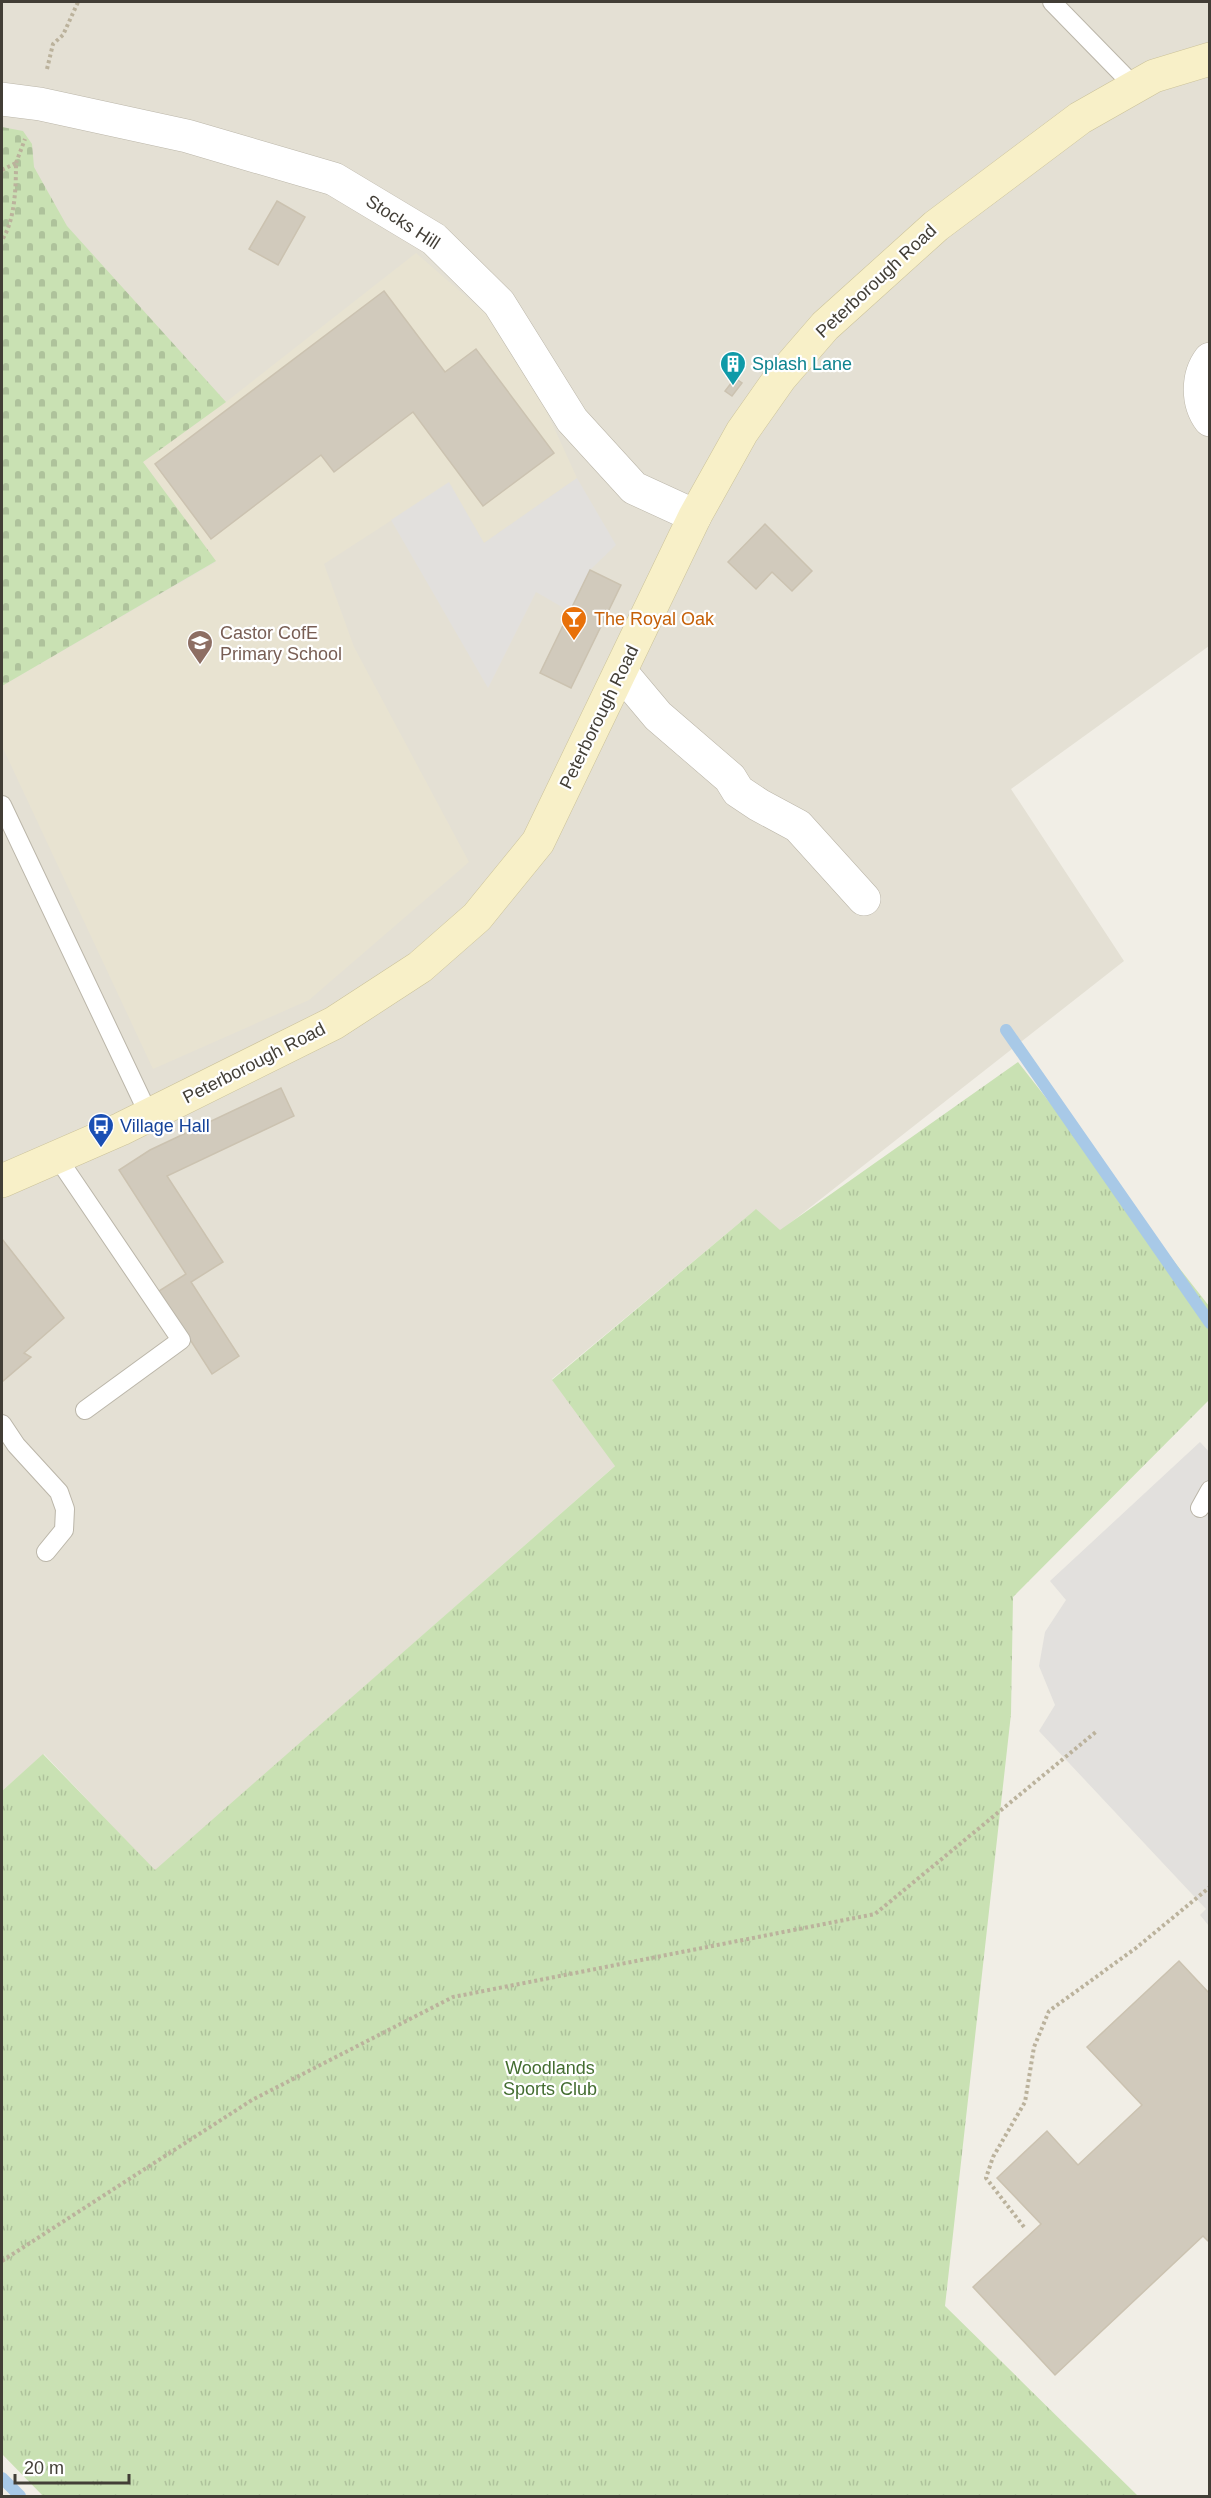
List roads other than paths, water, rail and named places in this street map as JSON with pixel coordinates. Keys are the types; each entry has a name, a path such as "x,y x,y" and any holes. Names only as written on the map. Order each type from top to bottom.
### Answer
{"street":[{"name":"Peterborough Road","path":"2,1181 149,1115 334,1023 420,967 477,917 538,843 695,516 742,432 780,378 825,326 936,226 1080,118 1154,76 1209,59"},
{"name":"Stocks Hill","path":"2,99 40,104 187,136 334,179 434,238 499,303 572,420 634,488 695,516"},
{"path":"1209,359 1200,381 1200,399 1209,420"},
{"path":"621,672 658,716 730,778 738,791 798,826 864,899"}],"lane":[{"path":"1052,2 1135,87"},
{"path":"2,805 149,1115"},
{"path":"57,1157 181,1340 85,1410"},
{"path":"2,1424 16,1445 59,1492 65,1509 64,1530 46,1552"},
{"path":"1200,1508 1209,1490"}],"waterway":[{"path":"1006,1030 1210,1323"},
{"path":"2,2478 20,2496"}],"place":[{"name":"Splash Lane","path":"733,387"},
{"name":"The Royal Oak","path":"574,642"},
{"name":"Castor CofE Primary School","path":"200,666"},
{"name":"Village Hall","path":"101,1149"}],"park label":[{"name":"Woodlands Sports Club","path":"550,2078"}]}
